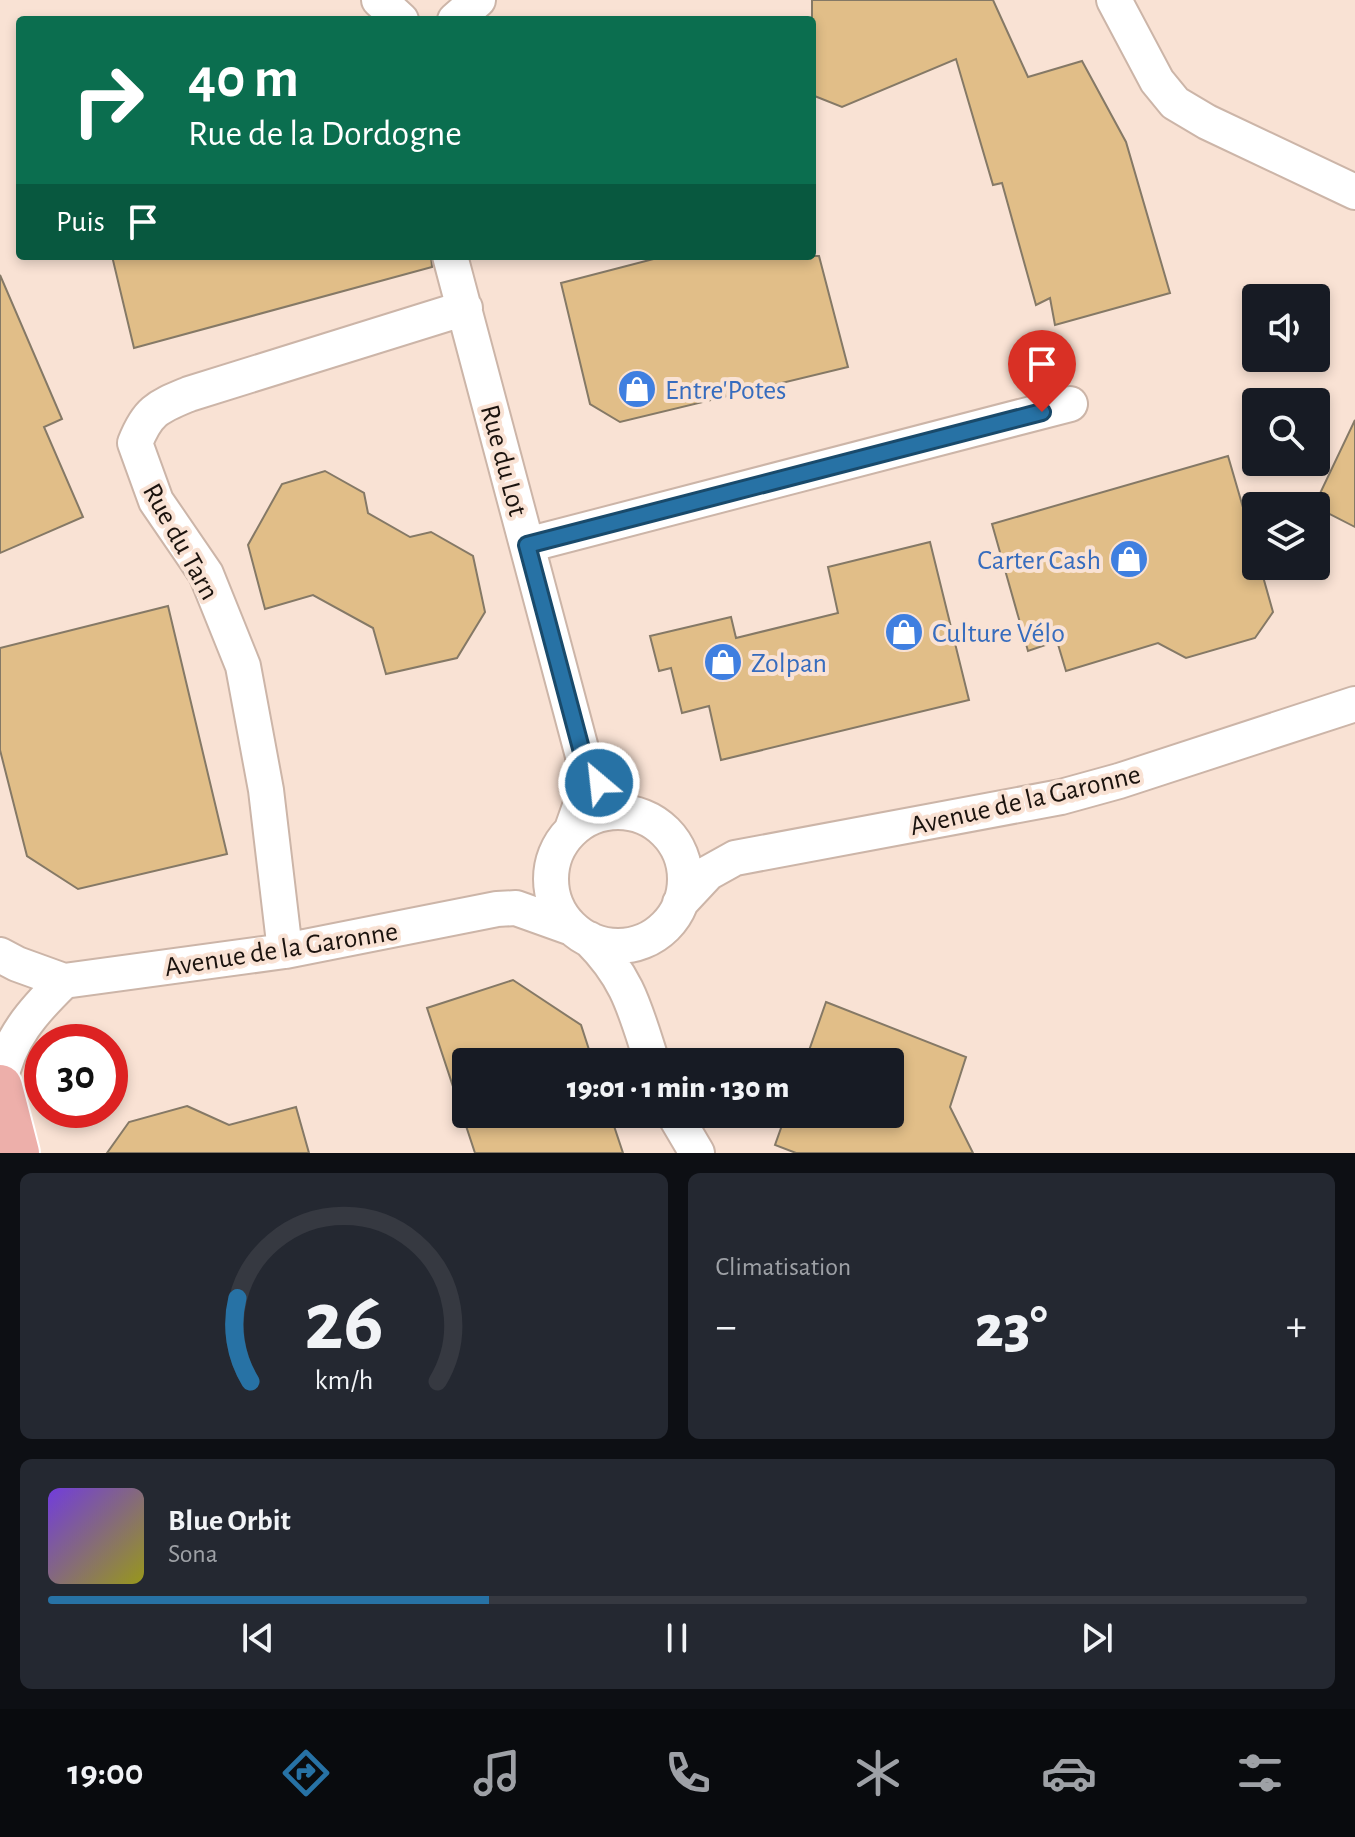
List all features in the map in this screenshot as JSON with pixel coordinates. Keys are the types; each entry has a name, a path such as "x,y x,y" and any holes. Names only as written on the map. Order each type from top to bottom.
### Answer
{"main road":[{"path":"0,1085 17,1153"}],"street":[{"path":"460,16 478,0"},
{"path":"1114,0 1157,81 1175,103 1207,122 1355,192"},
{"name":"Rue du Lot","path":"451,260 583,756"},
{"name":"Rue du Tarn","path":"285,951 266,790 243,666 206,574 156,501 135,443 145,419 166,404 189,394 465,308"},
{"path":"527,545 1070,404"},
{"name":"Avenue de la Garonne","path":"735,858 1061,797 1355,704"},
{"path":"583,756 605,790 628,812 655,823 670,837 698,854 735,858"},
{"path":"583,756 583,798 572,829 560,845 552,864 552,894 559,912 614,966 626,985 648,1048"},
{"path":"572,829 598,815 628,812"},
{"path":"497,909 516,908 608,945 628,945 647,940 672,916 685,884 683,864 670,837"},
{"path":"636,1009 635,986 647,951 708,873 735,858"},
{"path":"497,909 552,864"},
{"name":"Avenue de la Garonne","path":"64,981 285,951 497,909"},
{"path":"0,955 64,981 25,1022 4,1062 0,1085"},
{"path":"682,1128 697,1153"}],"building":[{"path":"812,0 993,0 1028,77 1082,61 1126,142 1170,293 1055,325 1050,298 1036,305 1002,183 993,185 956,59 842,107 816,97 816,16 812,16"},
{"path":"819,256 848,367 620,422 590,404 561,283 650,260 816,260"},
{"path":"113,260 431,260 432,267 134,348"},
{"path":"0,275 62,419 44,427 83,517 0,553"},
{"path":"1355,420 1355,527 1330,514 1330,492 1321,492"},
{"name":"Carter Cash","path":"1228,456 1242,504 1242,580 1264,580 1273,612 1255,638 1186,658 1158,643 1066,671 1057,641 1028,651 992,524"},
{"path":"325,471 364,493 368,513 410,537 431,532 473,556 485,612 457,658 386,674 373,628 313,595 265,609 248,545 282,484"},
{"path":"930,542 969,700 721,760 709,706 682,713 671,668 659,671 650,636 731,617 736,638 838,613 828,567"},
{"path":"168,606 227,854 78,889 27,856 0,750 0,648"},
{"path":"513,980 581,1025 588,1048 452,1048 452,1084 427,1008"},
{"path":"826,1002 966,1057 950,1107 973,1153 796,1153 775,1145 781,1128 904,1128 904,1048 810,1048"},
{"path":"187,1106 229,1125 296,1107 309,1153 107,1153 125,1128 128,1128 129,1122"},
{"path":"467,1128 615,1128 623,1153 475,1153"}],"place":[{"name":"Entre'Potes","path":"637,389"},
{"name":"Carter Cash","path":"1129,559"},
{"name":"Culture Vélo","path":"904,632"},
{"name":"Zolpan","path":"723,662"}],"route":[{"path":"599,783 583,756 527,545 1042,412"}]}
